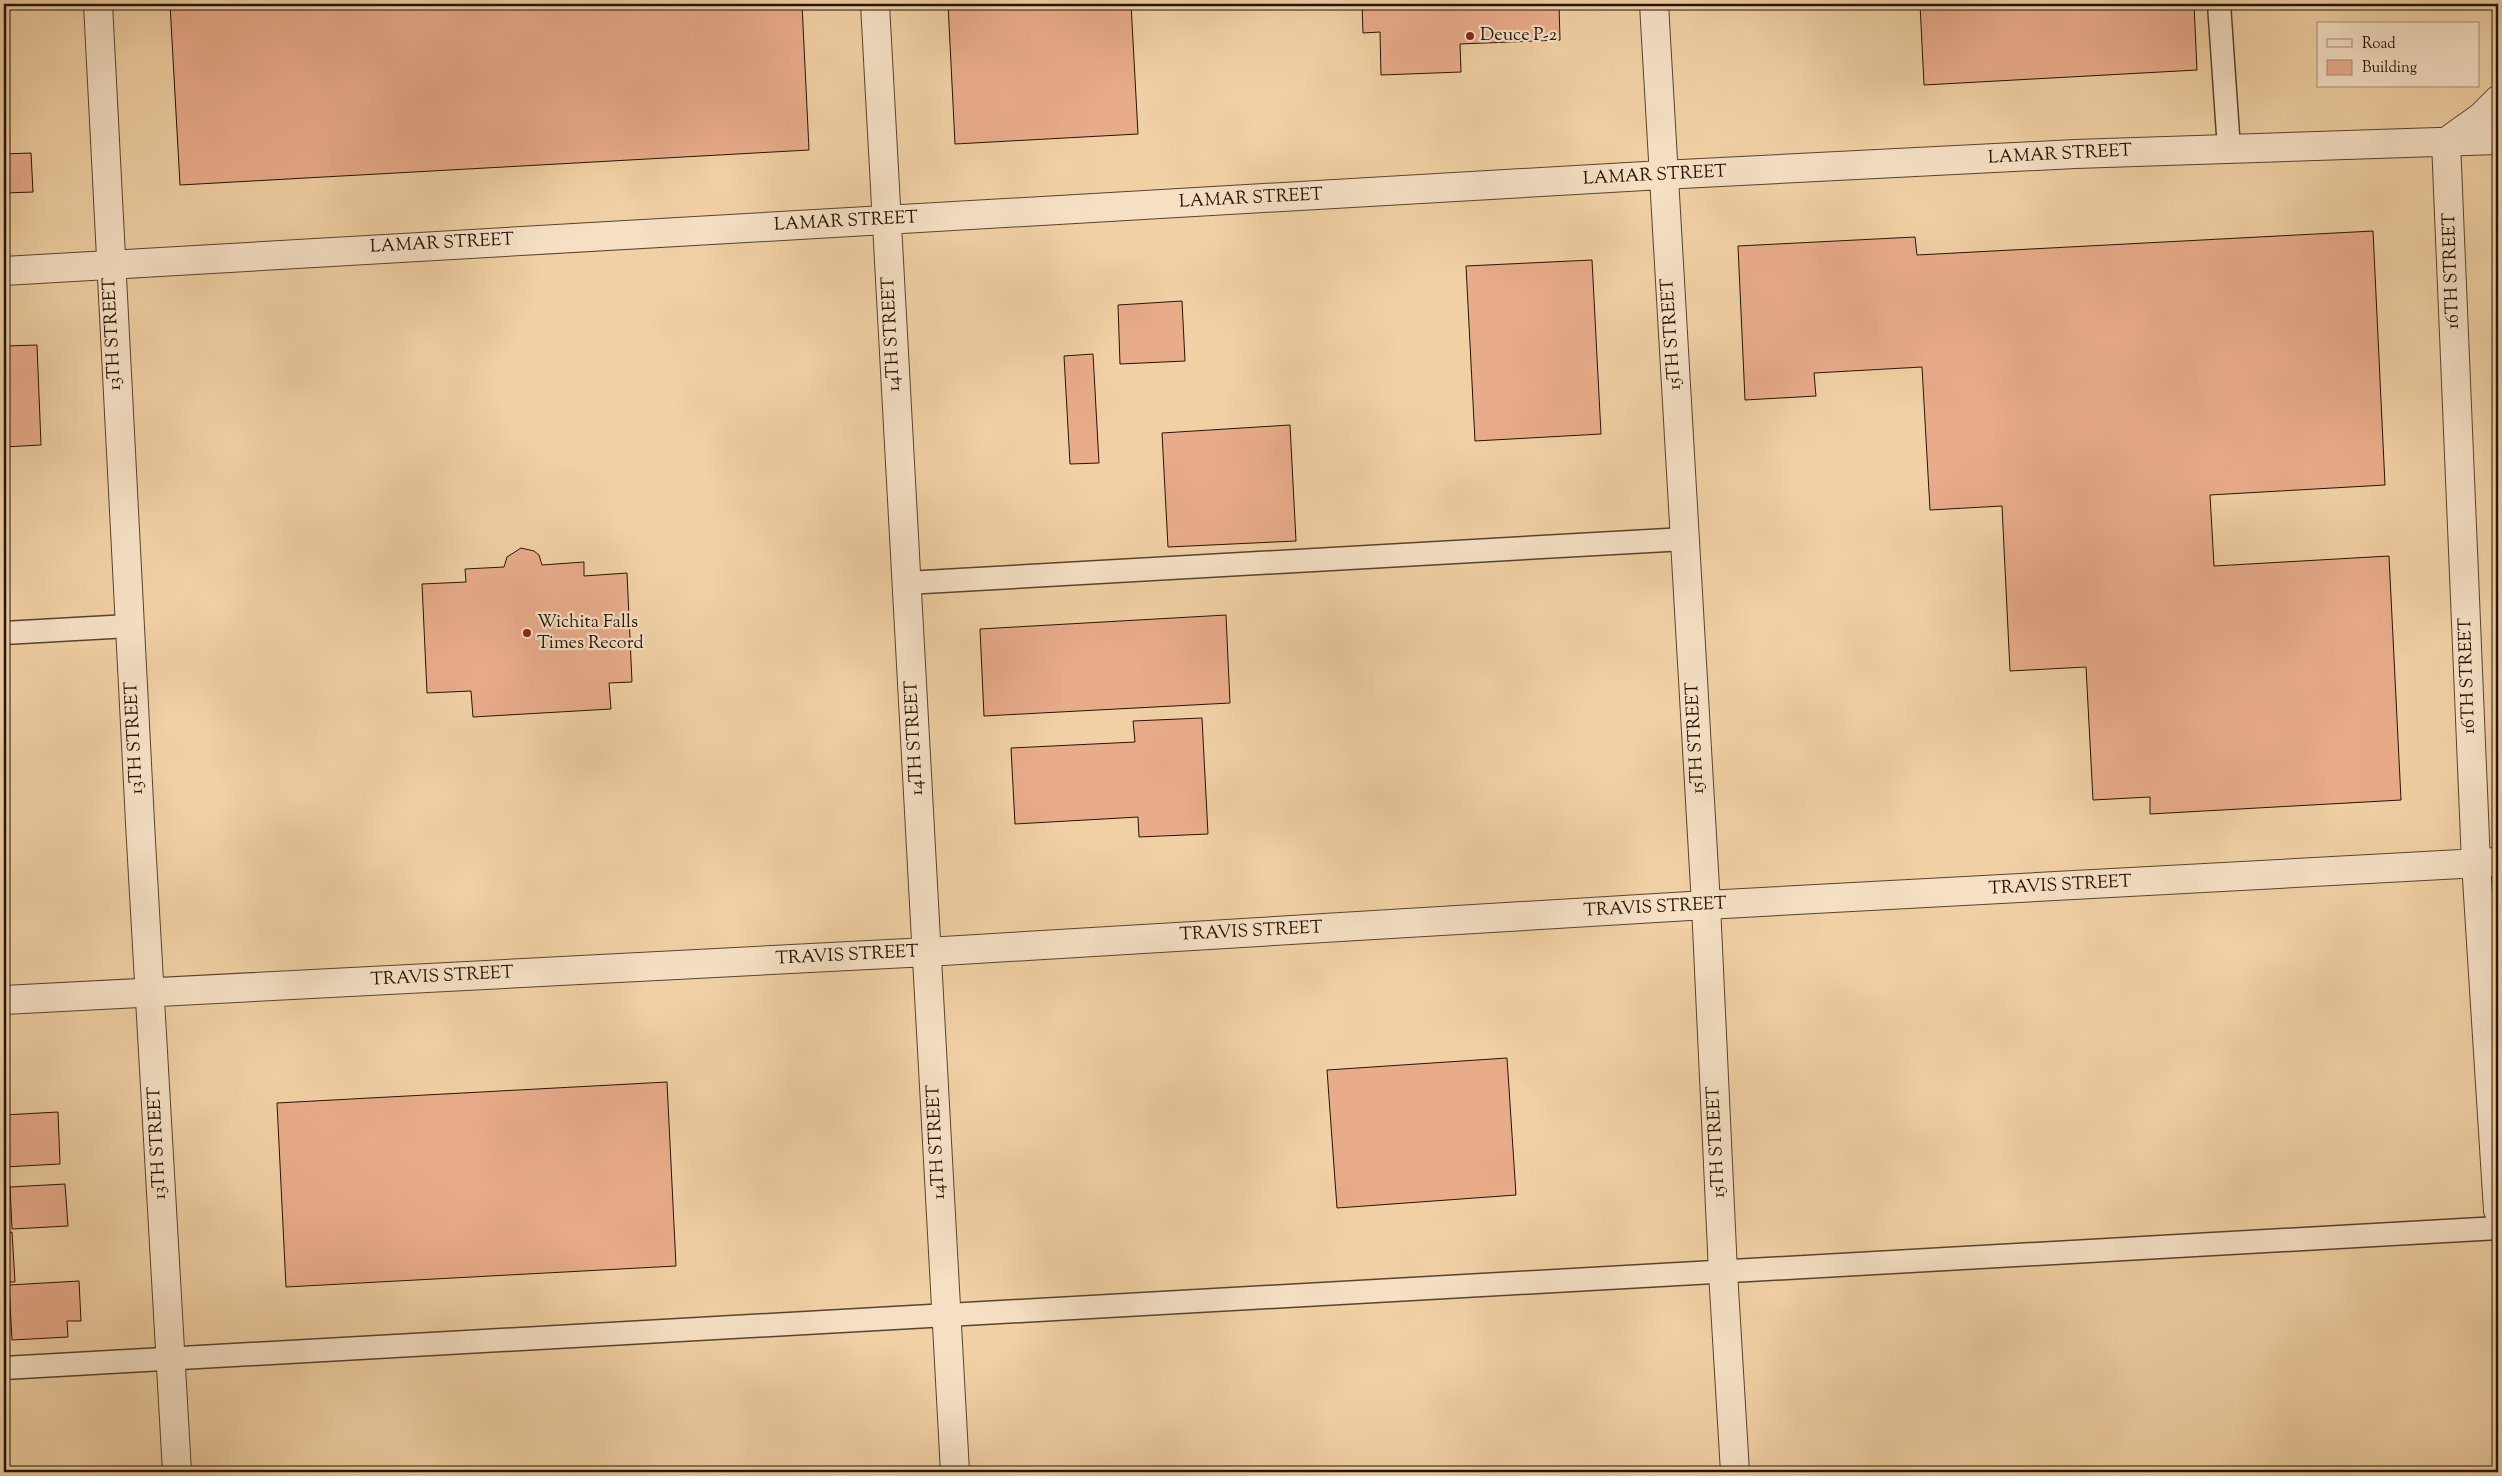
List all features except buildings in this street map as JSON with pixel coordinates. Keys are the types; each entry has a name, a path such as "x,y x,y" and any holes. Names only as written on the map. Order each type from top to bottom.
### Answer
{"street":[{"name":"13TH STREET","path":"98,4 129,626 177,1472"},
{"name":"14TH STREET","path":"875,4 955,1472"},
{"name":"15TH STREET","path":"1654,4 1662,175 1706,905 1723,1272 1735,1472"},
{"path":"2446,142 2481,117 2498,100"},
{"name":"LAMAR STREET","path":"4,270 1662,175 2075,154 2498,140"},
{"name":"16TH STREET","path":"2446,142 2487,862 2498,1210"},
{"name":"TRAVIS STREET","path":"4,1000 927,952 1706,905 2487,862"}],"lane":[{"path":"2219,4 2229,149"},
{"path":"906,583 1685,539"},
{"path":"4,633 129,626"},
{"path":"4,1368 2498,1228"}],"place":[{"name":"Deuce P-2","path":"1470,36"},
{"name":"Wichita Falls Times Record","path":"527,633"}]}
